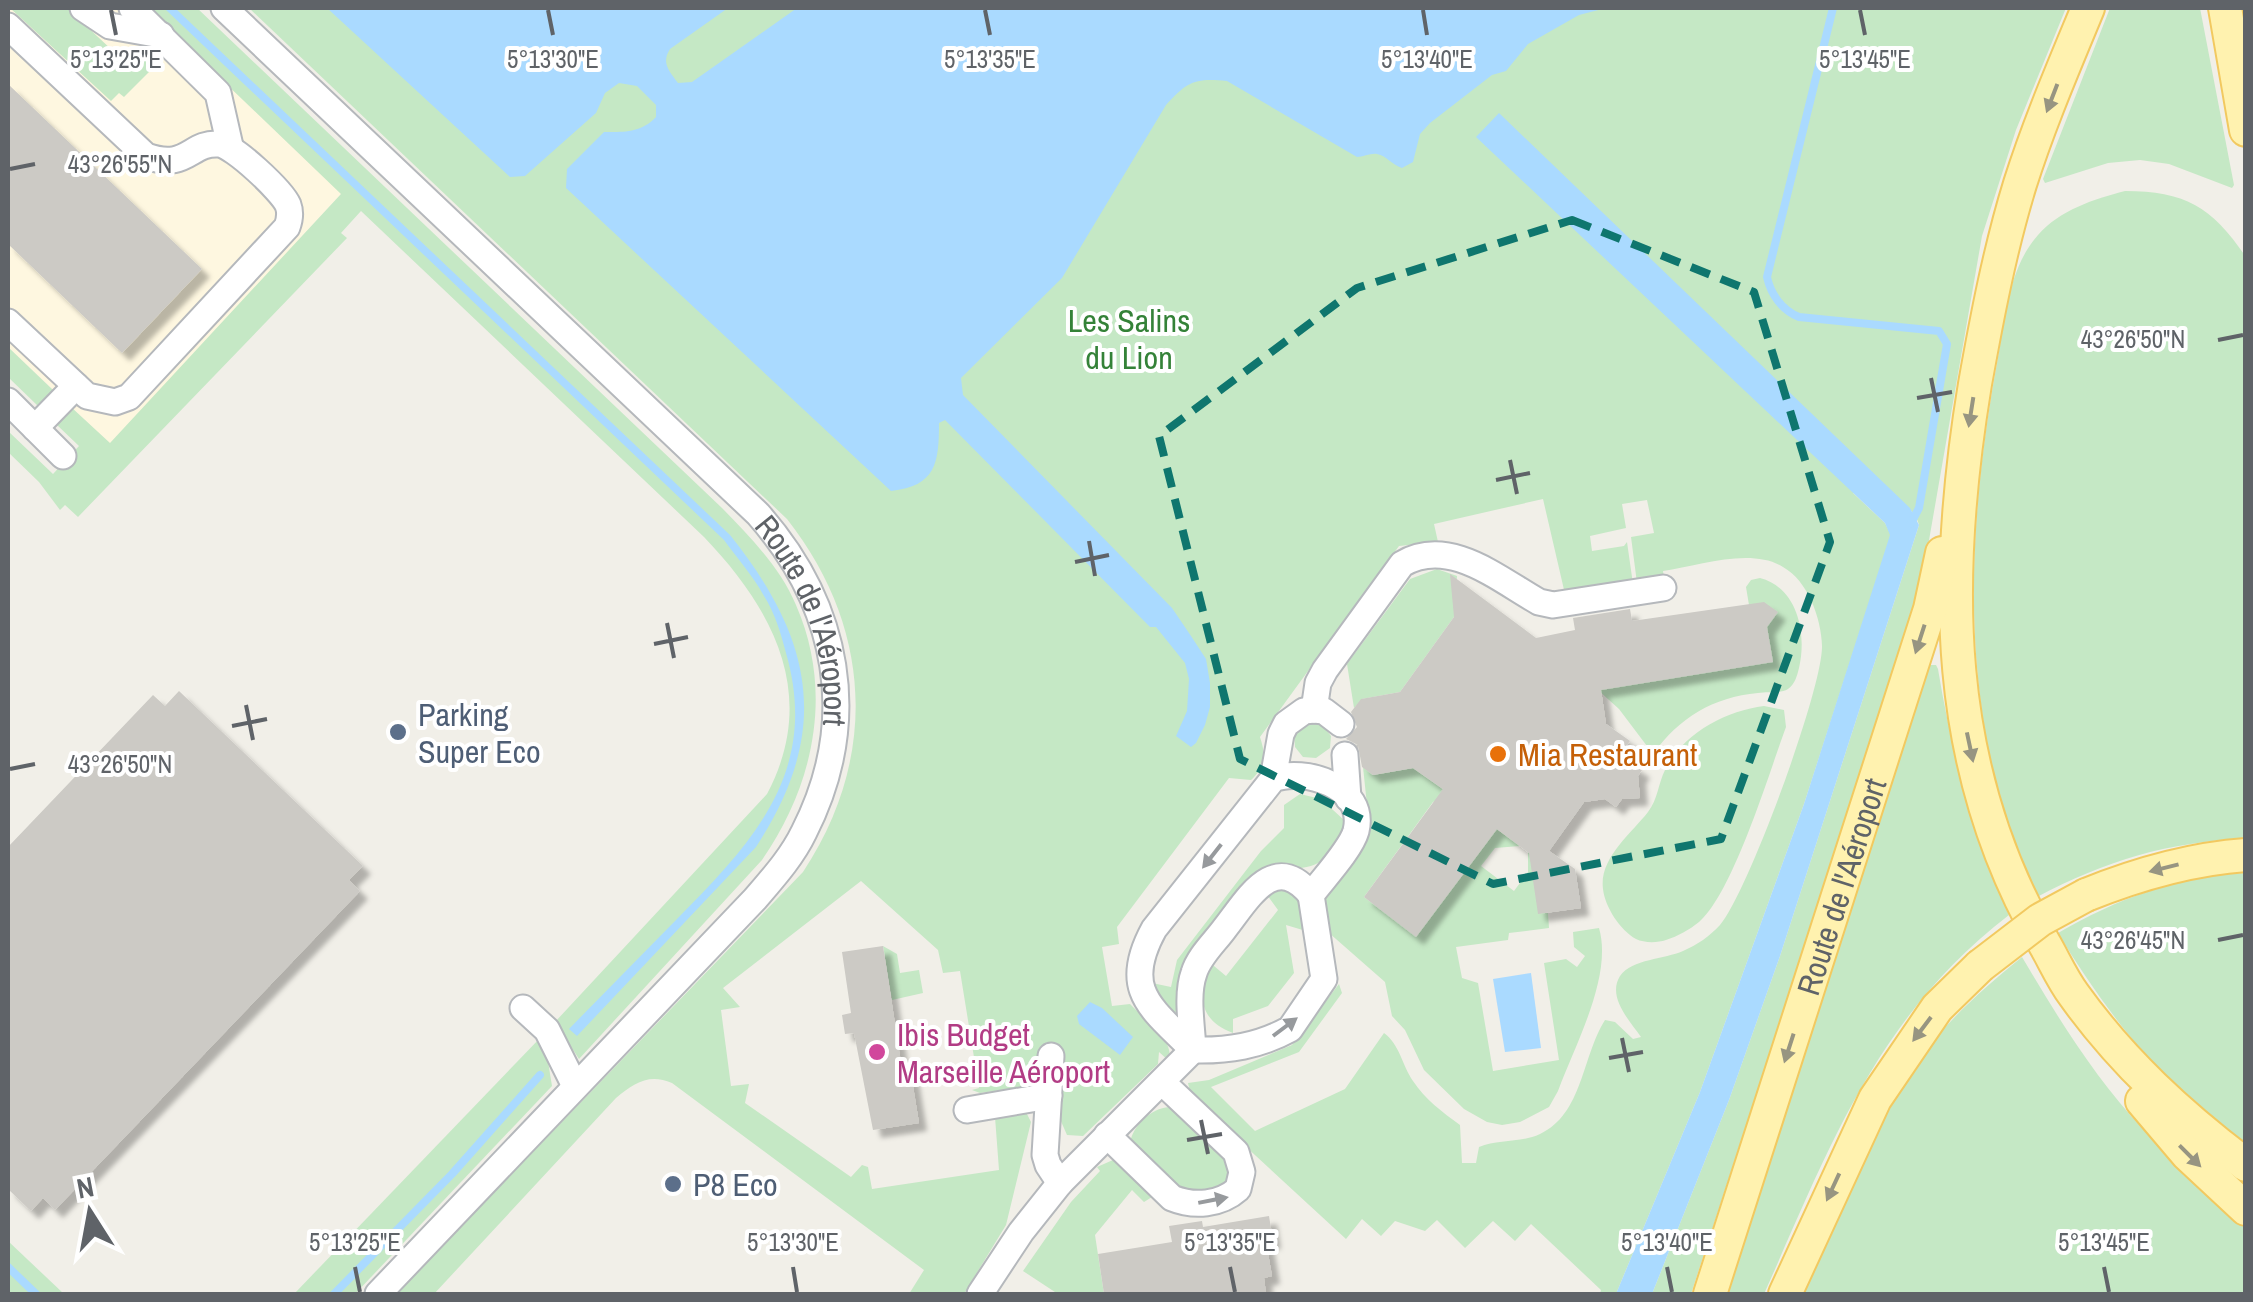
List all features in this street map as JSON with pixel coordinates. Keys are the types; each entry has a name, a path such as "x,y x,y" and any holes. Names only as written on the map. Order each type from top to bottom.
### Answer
{"main road":[{"path":"2088,8 2020,185 1985,325 1960,476 1955,622 1964,722 2004,866 2023,908 2072,993 2120,1072 2153,1116 2246,1209"},
{"path":"2225,8 2246,130"},
{"name":"Route de l'Aéroport","path":"1710,1294 1930,609 1960,476"},
{"path":"1784,1294 1874,1099 1938,1008 1980,966 2040,920 2086,895 2170,866 2246,855"},
{"path":"2072,993 2126,1060 2163,1098 2246,1165"}],"street":[{"path":"83,8 110,26 161,36"},
{"path":"8,322 76,386 99,400 115,402 129,397 287,228 290,210 285,199 230,146 218,93 132,8"},
{"name":"Route de l'Aéroport","path":"224,8 758,514 790,554 820,610 833,662 837,720 820,797 803,835 755,899 378,1294"},
{"path":"8,26 146,156 164,162 178,160 212,144 230,146"},
{"path":"36,428 76,386"},
{"path":"8,401 63,456"},
{"path":"1314,710 1324,670 1402,564 1412,558 1434,554 1460,558 1539,602 1553,605 1664,588"},
{"path":"1107,1135 1172,1198 1183,1202 1216,1201 1238,1189 1242,1172 1236,1152 1178,1067 1144,998 1140,976 1144,948 1154,929 1272,780 1286,724 1304,711 1314,710 1334,716 1341,724"},
{"path":"1311,895 1356,831 1344,755"},
{"path":"1272,780 1284,775 1309,776 1328,782 1348,798"},
{"path":"980,1294 1060,1183 1178,1067 1290,1029 1324,979 1311,895 1295,879 1284,876 1257,886 1198,964 1191,984 1178,1067"},
{"path":"523,1008 547,1030 576,1086"},
{"path":"1052,1056 1046,1154 1060,1183"},
{"path":"967,1110 1049,1096"}],"highlighted area":[{"path":"1572,220 1754,292 1830,542 1721,839 1493,884 1240,759 1159,436 1357,288"}],"shaded area":[{"path":"8,8 147,8 342,193 110,444 8,347"}],"green space":[{"path":"10,8 67,8 113,51 160,61 124,97 119,93 111,101"},
{"path":"147,8 197,8 722,508 773,565 796,605 808,638 816,704 813,737 795,801 762,860 579,1059 555,1022 767,794 782,758 789,723 788,689 781,656 751,594 704,537 361,211 341,233 347,238 78,517 65,505 60,510 39,482 8,452 8,431 53,474 79,446 57,425 71,407 110,443 341,194"},
{"name":"Les Salins du Lion","path":"249,8 2066,8 2016,130 1982,236 1920,592 1691,1294 1652,1294 1729,1100 1780,956 1919,525 1909,509 1883,498 1853,493 1885,523 1891,535 1804,804 1700,1092 1616,1294 1600,1294 1601,1290 1531,1224 1515,1241 1493,1221 1465,1248 1437,1220 1425,1231 1395,1221 1381,1236 1362,1219 1346,1239 1191,1096 1188,1083 1209,1080 1292,1045 1339,984 1342,993 1299,1052 1211,1087 1255,1131 1345,1089 1384,1033 1394,1043 1418,1088 1460,1125 1462,1163 1476,1163 1479,1147 1540,1134 1565,1113 1605,1020 1615,1022 1633,1039 1641,1037 1616,992 1625,970 1683,951 1720,925 1765,833 1810,703 1822,646 1812,601 1792,573 1756,558 1663,571 1664,579 1637,583 1631,537 1654,533 1647,500 1622,504 1626,528 1590,536 1592,551 1624,546 1627,542 1633,584 1565,594 1543,499 1434,524 1438,542 1399,546 1260,737 1264,755 1260,770 1251,780 1229,778 1117,927 1119,944 1102,947 1112,1006 1130,1004 1163,1037 1170,1053 1169,1061 1159,1052 1158,1064 1083,1136 1067,1135 1060,1119 1065,1054 1039,1052 1037,1079 1030,1086 980,1093 972,1090 979,1088 960,971 943,973 938,950 861,881 723,988 740,1007 721,1010 731,1086 749,1084 745,1103 851,1177 862,1165 868,1167 872,1189 999,1170 995,1117 1026,1112 1031,1122 1006,1225 964,1294 909,1294 924,1270 672,1083 649,1079 616,1098 434,1294 396,1294 803,872 828,828 845,784 854,738 855,693 849,648 836,604 815,560 787,519"},
{"path":"2110,8 2200,8 2232,188 2169,164 2140,160 2108,163 2045,183 2043,179"},
{"path":"2125,191 2164,194 2195,205 2221,226 2246,257 2245,838 2189,844 2113,863 2037,897 1994,776 1977,673 1974,569 1981,466 2006,312 2020,263 2038,235 2067,212"},
{"path":"8,347 54,391 38,406 8,377"},
{"path":"1437,569 1457,576 1454,617 1400,692 1362,699 1354,708 1347,664 1410,579"},
{"path":"1760,578 1783,592 1797,614 1802,641 1794,682 1785,691 1742,695 1698,712 1674,730 1653,754 1619,709 1598,690 1751,617 1746,587 1751,580"},
{"path":"1930,665 1938,669 1966,794 2009,915 1963,954 1924,996 1891,1041 1835,1137 1764,1294 1722,1294 1924,675"},
{"path":"1764,706 1784,710 1786,727 1725,886 1712,907 1687,930 1659,942 1636,939 1619,924 1604,896 1603,878 1611,857 1651,807 1665,770 1683,745 1721,719"},
{"path":"1308,721 1320,722 1331,736 1330,748 1316,758 1303,757 1295,747 1294,734"},
{"path":"1363,767 1373,775 1413,768 1450,794 1433,802 1364,897 1416,936 1487,842 1494,827 1520,846 1495,848 1481,866 1514,891 1528,872 1528,852 1548,867 1538,913 1548,913 1549,928 1509,933 1508,940 1456,947 1462,978 1478,983 1493,1071 1559,1060 1544,963 1566,959 1577,967 1585,956 1574,947 1573,932 1599,928 1602,947 1597,989 1558,1091 1549,1107 1520,1122 1487,1122 1464,1109 1424,1070 1405,1030 1392,1016 1385,982 1328,932 1322,900 1367,835"},
{"path":"1300,794 1321,799 1344,820 1338,840 1319,863 1249,877 1186,960 1179,1012 1169,1013 1161,1006 1152,983 1171,987 1177,960 1261,851 1284,828 1284,805"},
{"path":"2245,873 2245,1144 2190,1100 2140,1049 2096,992 2058,933 2148,891 2195,879"},
{"path":"1289,888 1300,899 1306,931 1286,925 1294,973 1268,1006 1233,1019 1233,1033 1212,1021 1203,1004 1208,961 1226,976 1278,910 1265,892"},
{"path":"883,946 897,954 900,973 919,970 923,993 892,1000"},
{"path":"2022,957 2078,1047 2125,1109 2245,1226 2245,1294 1803,1294 1856,1171 1904,1081 1957,1015"},
{"path":"541,1037 552,1086 355,1294 294,1294"},
{"path":"1169,1107 1230,1164 1228,1183 1213,1190 1186,1190 1163,1176 1130,1144 1144,1119"},
{"path":"1113,1160 1139,1179 1137,1183 1152,1197 1144,1202 1132,1190 1095,1235 1104,1294 1058,1294 1023,1271 1071,1202 1100,1171 1097,1167"},
{"path":"8,1241 64,1294 8,1294"}],"water":[{"path":"164,8 175,8 730,535 780,612 795,649 803,687 803,725 796,764 780,805 756,847 577,1036 569,1029 731,861 773,801 787,768 794,733 794,695 774,616 755,581 724,540"},
{"path":"327,8 728,8 670,49 666,63 678,83 692,82 797,8 1606,8 1579,15 1528,44 1506,71 1492,75 1430,123 1420,134 1413,162 1402,168 1377,154 1357,157 1227,81 1199,81 1187,86 1166,105 1062,278 961,378 963,395 1172,608 1206,659 1210,707 1205,725 1191,747 1176,736 1187,711 1189,679 1185,663 1156,627 1150,627 945,420 939,423 936,461 926,478 891,491 566,188 567,169 604,132 638,129 656,117 656,105 637,86 619,83 605,93 596,113 525,176 510,177"},
{"path":"1499,113 1910,508 1919,525 1780,956 1729,1100 1652,1294 1616,1294 1700,1092 1804,804 1890,535 1885,523 1476,137"},
{"path":"1531,973 1541,1048 1505,1052 1493,979"},
{"path":"1090,1002 1133,1037 1120,1055 1079,1024 1077,1016"}],"building":[{"path":"8,84 202,269 122,353 8,244"},
{"name":"Mia Restaurant","path":"1450,574 1536,638 1575,630 1573,618 1630,609 1632,621 1764,602 1778,612 1767,627 1773,662 1601,690 1606,724 1630,741 1619,755 1642,770 1638,776 1640,798 1622,799 1616,807 1605,799 1584,802 1549,851 1575,869 1581,908 1538,914 1529,853 1497,829 1416,937 1364,897 1443,789 1413,768 1373,775 1362,767 1358,745 1346,739 1357,727 1351,712 1361,699 1400,692 1454,617"},
{"path":"179,691 363,866 349,880 360,891 55,1210 43,1198 31,1211 8,1189 8,847 153,695 165,706"},
{"path":"883,946 901,1063 909,1062 919,1123 873,1130 854,1033 845,1034 842,1015 851,1013 842,952"},
{"path":"1269,1216 1273,1241 1266,1242 1272,1276 1264,1278 1266,1294 1104,1294 1098,1254 1172,1242 1169,1226 1202,1221 1203,1227"}],"waterway":[{"path":"1833,8 1767,277 1778,301 1799,317 1939,331 1947,344 1919,508 1911,523"},
{"path":"334,1294 452,1174 540,1075"},
{"path":"8,1267 36,1294"}],"place":[{"name":"Parking Super Eco","path":"398,732"},
{"name":"Mia Restaurant","path":"1498,754"},
{"name":"Ibis Budget Marseille Aéroport","path":"877,1052"},
{"name":"P8 Eco","path":"673,1184"}]}
